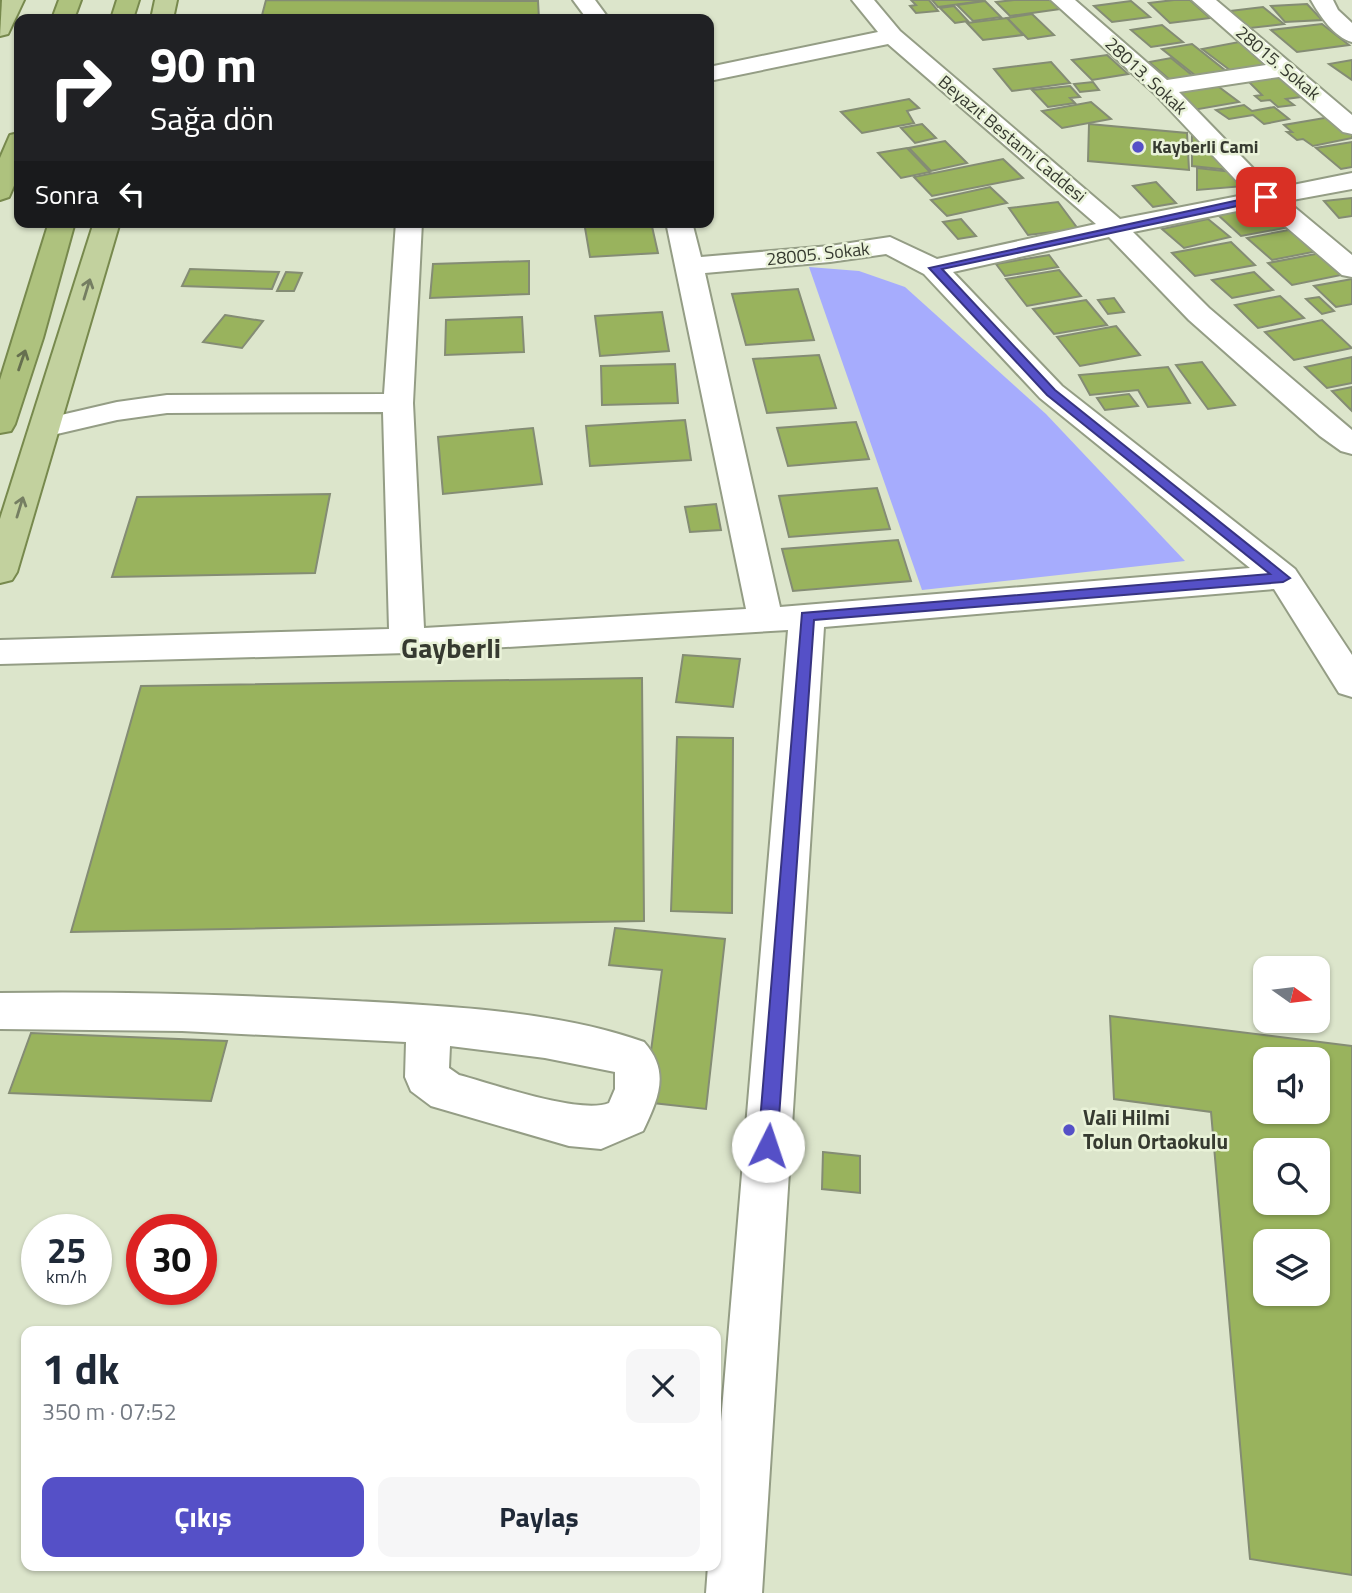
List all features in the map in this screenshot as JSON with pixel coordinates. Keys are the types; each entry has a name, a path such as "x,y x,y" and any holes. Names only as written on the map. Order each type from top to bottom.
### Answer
{"highway":[{"path":"0,192 14,154"},
{"path":"0,424 29,338 60,228"}],"main road":[{"path":"0,29 11,0"},
{"path":"0,572 105,228"}],"street":[{"name":"Beyazıt Bestami Caddesi","path":"863,0 892,36 1096,209 1199,314 1331,429 1352,444"},
{"name":"28013. Sokak","path":"1062,0 1162,88 1266,197 1352,269"},
{"name":"28015. Sokak","path":"1203,0 1352,127"},
{"path":"1322,0 1329,13 1352,35"},
{"path":"714,73 892,36"},
{"path":"1162,88 1285,69"},
{"path":"934,268 1113,228 1352,181"},
{"path":"408,641 398,403 410,228"},
{"path":"680,228 787,618 734,1593"},
{"name":"28005. Sokak","path":"691,266 830,254 890,245 934,268 1051,392 1283,578 1352,684"},
{"path":"44,428 117,411 167,404 398,403"},
{"path":"0,652 408,641 787,618 1283,578"},
{"path":"0,1011 103,1009 449,1025 528,1035 628,1056 638,1066 637,1089 627,1117 601,1128 569,1125 447,1092 427,1077 428,1027"}],"shaded area":[{"path":"809,267 859,271 905,287 1046,414 1185,561 922,590"}],"building":[{"path":"266,0 538,1 539,14 262,14"},
{"path":"911,0 929,0 938,11 916,13 910,6 916,5"},
{"path":"932,0 982,0 983,1 938,7"},
{"path":"1050,0 1060,9 1010,16 996,2"},
{"path":"1190,0 1210,18 1170,23 1149,3"},
{"path":"985,1 1001,17 973,21 957,5"},
{"path":"1131,1 1150,17 1112,22 1094,6"},
{"path":"1307,4 1322,20 1285,22 1271,6"},
{"path":"954,6 968,21 955,23 940,8"},
{"path":"1263,7 1284,24 1250,28 1230,11"},
{"path":"1032,14 1054,35 1028,39 1007,18"},
{"path":"1007,18 1023,35 983,40 967,23"},
{"path":"1322,24 1349,45 1297,52 1271,30"},
{"path":"1162,25 1183,42 1151,47 1131,30"},
{"path":"1239,42 1271,68 1235,74 1202,49"},
{"path":"1192,44 1226,71 1196,76 1162,49"},
{"path":"1107,55 1128,74 1092,80 1072,60"},
{"path":"1171,58 1193,76 1170,80 1149,62"},
{"path":"1352,60 1352,80 1329,64"},
{"path":"1051,62 1070,83 1012,91 994,69"},
{"path":"1279,77 1301,97 1286,99 1294,105 1278,107 1270,100 1261,101 1255,96 1262,95 1248,81"},
{"path":"1093,82 1099,90 1080,92 1074,84"},
{"path":"1215,84 1239,102 1193,110 1170,91"},
{"path":"1070,86 1080,97 1070,98 1075,103 1048,107 1032,90"},
{"path":"909,99 919,108 907,111 914,123 862,133 841,112"},
{"path":"1091,102 1111,119 1062,128 1042,111"},
{"path":"1244,105 1252,111 1274,107 1289,119 1264,124 1253,115 1229,119 1216,110"},
{"path":"1330,117 1352,134 1352,138 1313,146 1303,139 1297,140 1287,132 1292,132 1284,125"},
{"path":"922,124 936,138 915,143 901,128"},
{"name":"Kayberli Cami","path":"1089,124 1187,133 1189,170 1088,161"},
{"path":"1192,133 1230,170 1192,166"},
{"path":"945,141 967,163 931,171 909,148"},
{"path":"1352,142 1352,167 1341,169 1316,148"},
{"path":"907,148 930,172 901,178 878,153"},
{"path":"1003,159 1023,178 932,196 914,177"},
{"path":"1197,168 1233,172 1245,186 1197,190"},
{"path":"1156,182 1176,203 1153,207 1133,186"},
{"path":"990,187 1007,203 947,216 931,200"},
{"path":"1352,198 1352,216 1339,218 1324,201"},
{"path":"1058,202 1078,229 1028,235 1009,208"},
{"path":"1266,205 1290,227 1241,236 1217,214"},
{"path":"961,219 976,236 958,239 943,222"},
{"path":"1208,219 1230,237 1184,248 1162,229"},
{"path":"585,228 652,228 658,253 590,257"},
{"path":"1294,229 1318,251 1272,260 1247,238"},
{"path":"1231,242 1255,265 1195,276 1172,253"},
{"path":"1326,252 1351,273 1292,285 1268,263"},
{"path":"1049,255 1058,267 1005,276 996,264"},
{"path":"529,261 529,294 430,298 433,264"},
{"path":"190,269 279,272 272,289 182,286"},
{"path":"1059,270 1081,296 1027,306 1006,279"},
{"path":"286,272 302,273 294,291 277,291"},
{"path":"1254,272 1273,290 1232,298 1212,280"},
{"path":"1352,279 1352,304 1336,307 1314,286"},
{"path":"798,289 814,340 746,345 732,294"},
{"path":"1280,296 1304,318 1258,328 1235,305"},
{"path":"1319,297 1334,311 1322,314 1306,299"},
{"path":"1114,298 1124,312 1108,314 1098,300"},
{"path":"1086,300 1107,325 1054,334 1033,309"},
{"path":"662,312 669,351 600,356 595,316"},
{"path":"225,315 263,321 242,348 203,342"},
{"path":"522,317 524,352 445,355 446,320"},
{"path":"1322,320 1352,348 1294,360 1265,332"},
{"path":"1116,326 1140,355 1080,366 1057,337"},
{"path":"819,355 836,408 767,413 753,359"},
{"path":"1352,357 1352,383 1327,388 1305,367"},
{"path":"1202,362 1235,405 1208,409 1176,365"},
{"path":"675,364 678,403 602,405 601,366"},
{"path":"1168,367 1190,403 1148,407 1138,390 1090,395 1079,375"},
{"path":"1352,387 1352,411 1332,391"},
{"path":"1129,394 1138,406 1105,410 1097,398"},
{"path":"685,420 691,460 590,466 586,426"},
{"path":"856,422 869,459 788,466 777,428"},
{"path":"533,428 542,484 443,494 438,437"},
{"path":"877,488 890,529 789,537 779,496"},
{"path":"330,494 315,573 112,577 137,497"},
{"path":"716,504 721,530 690,532 685,507"},
{"path":"898,540 911,581 793,591 782,549"},
{"path":"683,655 740,659 733,707 676,702"},
{"path":"642,678 644,921 71,932 141,686"},
{"path":"677,737 733,738 732,913 671,911"},
{"path":"615,928 725,939 706,1109 644,1102 662,970 609,965"},
{"path":"1110,1016 1352,1046 1352,1575 1250,1559 1211,1112 1114,1099"},
{"path":"31,1033 227,1041 211,1101 9,1093"},
{"path":"823,1152 860,1156 860,1193 822,1189"}],"place":[{"name":"Kayberli Cami","path":"1138,147"},
{"name":"Vali Hilmi Tolun Ortaokulu","path":"1069,1130"}],"district":[{"name":"Gayberli","path":"451,648"}],"route":[{"path":"768,1146 807,616 1283,578 1051,392 934,268 1266,197"}]}
